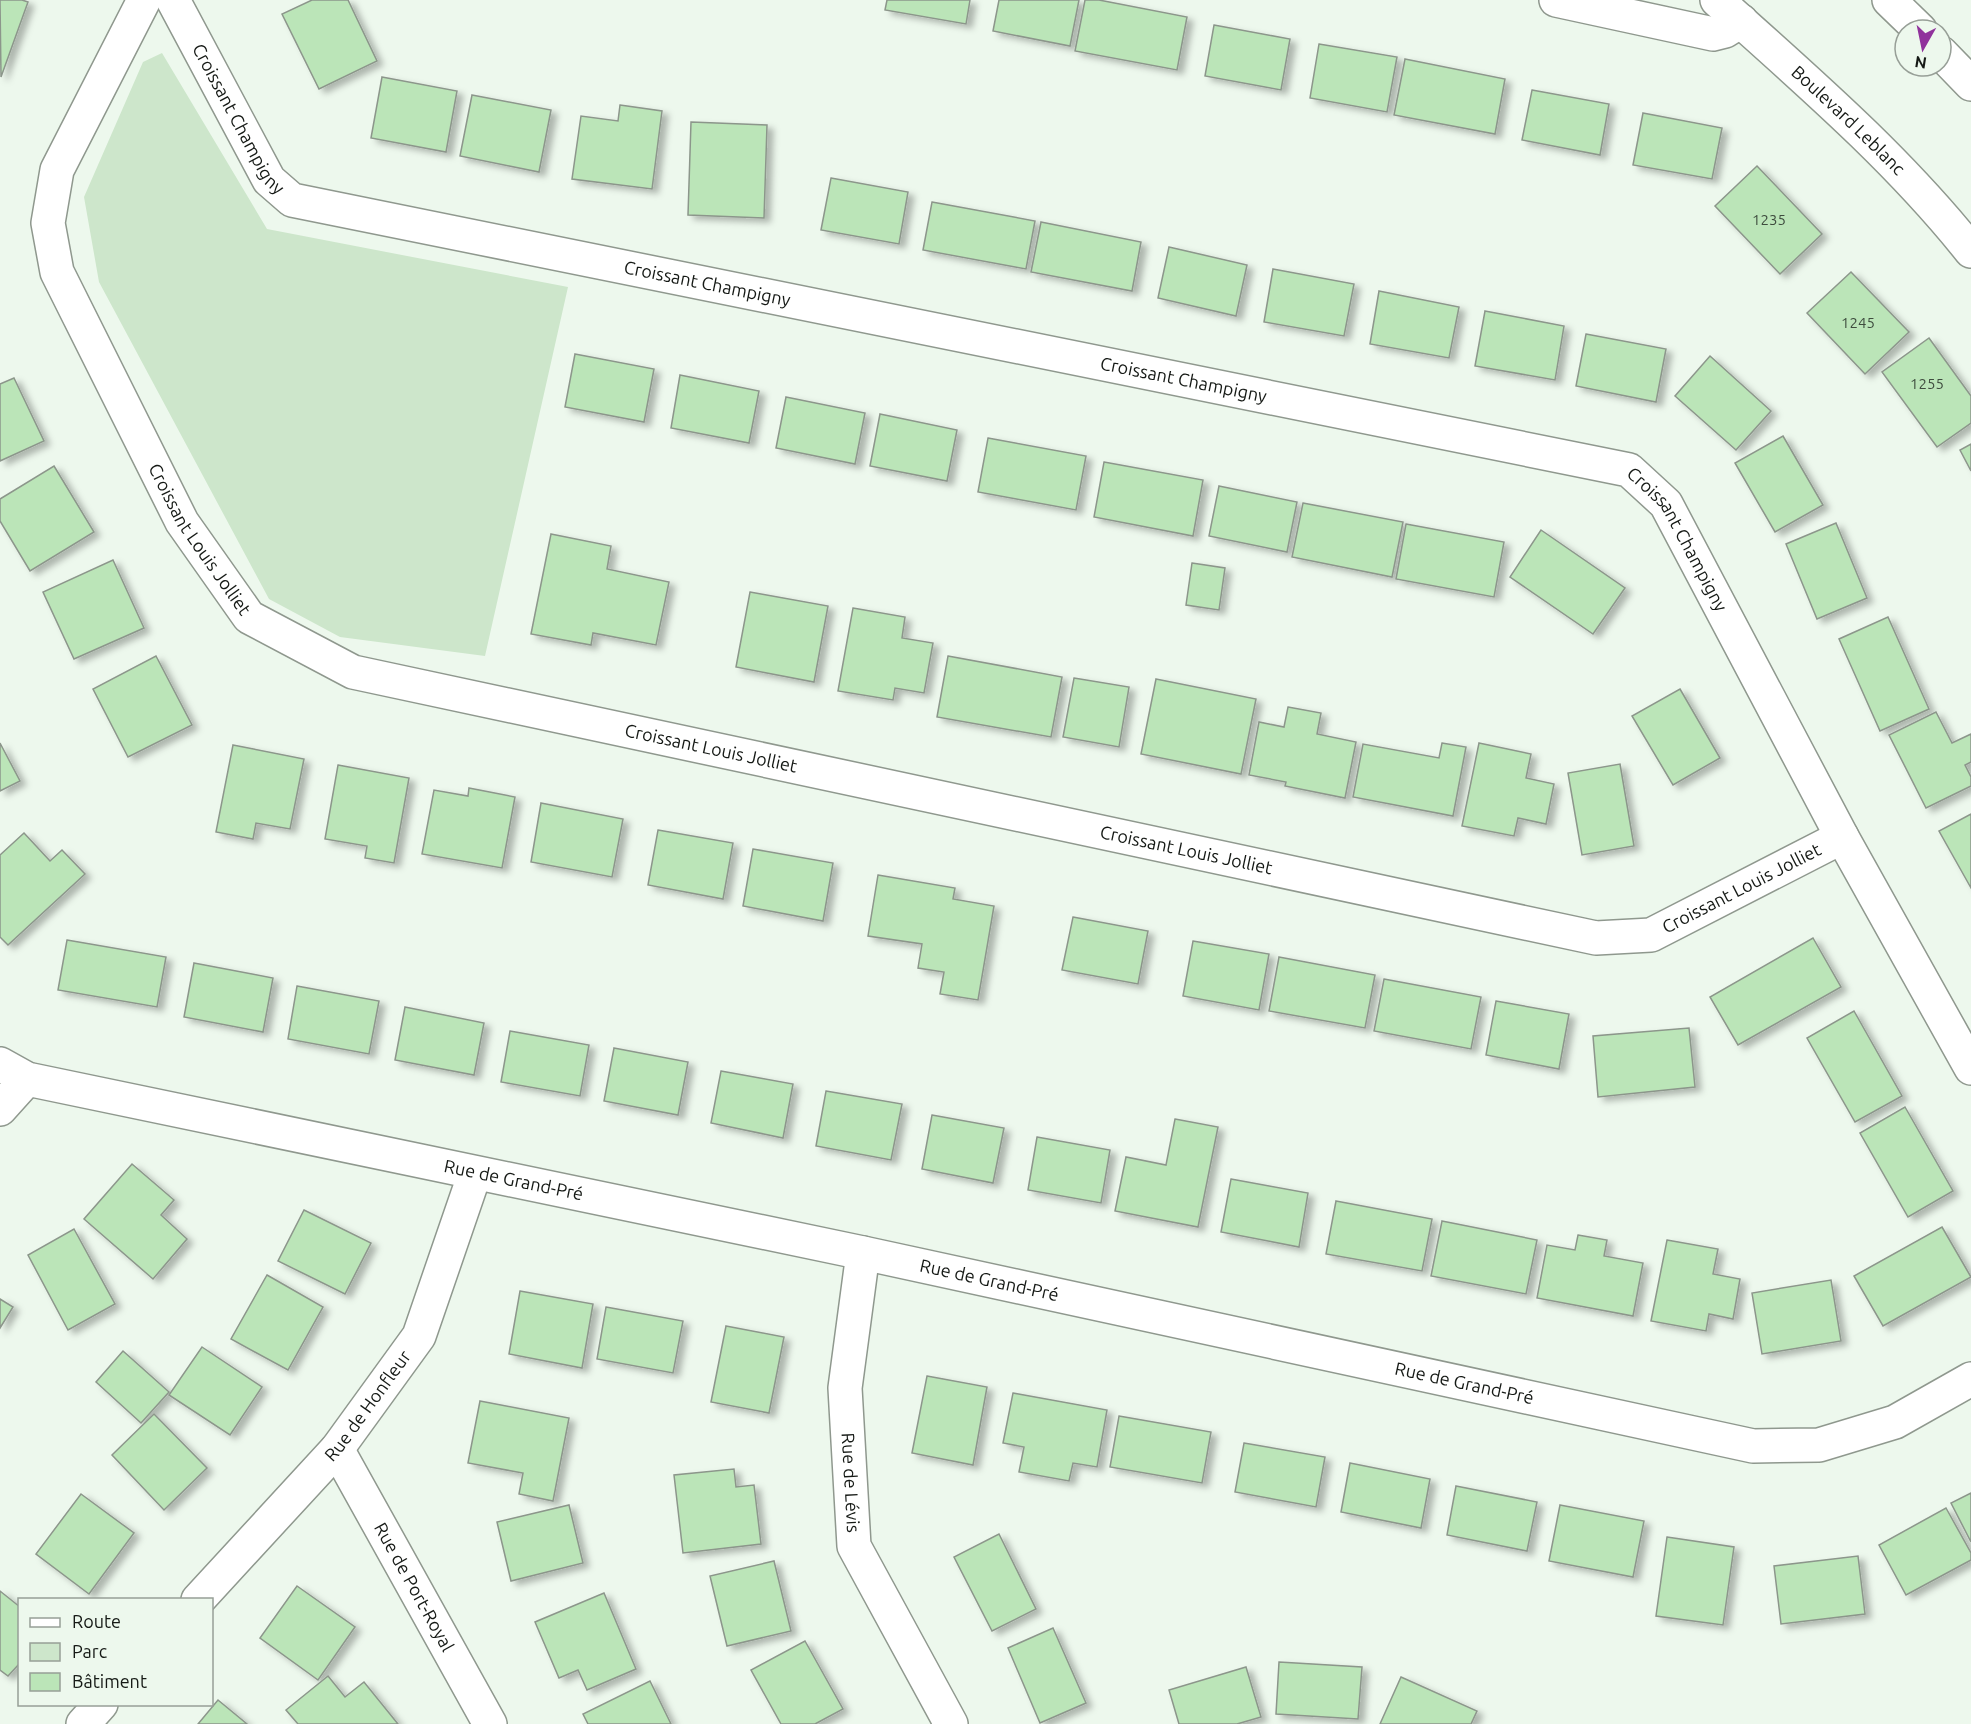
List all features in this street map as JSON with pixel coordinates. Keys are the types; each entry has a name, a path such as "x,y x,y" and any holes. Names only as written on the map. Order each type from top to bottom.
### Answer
{"main road":[{"name":"Croissant Louis Jolliet","path":"144,0 57,170 48,223 57,272 182,522 249,618 353,672 1596,938 1651,935 1842,837"},
{"name":"Croissant Champigny","path":"173,0 269,180 292,200 1629,470 1666,504 1842,837 1971,1068"},
{"path":"1556,0 1713,34 1725,31 1729,10"},
{"path":"1889,0 1908,18"},
{"name":"Boulevard Leblanc","path":"1729,10 1843,113 1939,214 1971,252"},
{"path":"1953,65 1971,84"},
{"path":"0,1109 13,1071"},
{"name":"Rue de Grand-Pré","path":"13,1071 475,1173 863,1253 1754,1446 1819,1445 1895,1422 1971,1378"},
{"name":"Rue de Honfleur","path":"199,1598 337,1449 418,1336 475,1173"},
{"name":"Rue de Lévis","path":"863,1253 845,1388 854,1546 951,1724"},
{"name":"Rue de Port-Royal","path":"337,1449 490,1724"},
{"path":"83,1724 99,1706"}],"green space":[{"path":"162,53 267,229 568,287 485,656 340,637 269,599 99,282 84,197 143,62"}],"building":[{"path":"0,0 28,2 1,77"},
{"path":"312,0 348,0 377,61 319,89 282,14"},
{"path":"887,0 970,0 966,24 885,10"},
{"path":"999,0 1079,0 1070,46 993,31"},
{"path":"1085,0 1099,0 1187,17 1177,70 1075,51"},
{"path":"1214,25 1290,39 1281,90 1205,76"},
{"path":"1319,44 1397,57 1387,112 1310,98"},
{"path":"1405,59 1505,79 1495,134 1394,115"},
{"path":"382,77 457,91 446,152 371,138"},
{"path":"1532,90 1609,104 1600,155 1522,140"},
{"path":"472,95 551,110 539,172 460,156"},
{"path":"620,105 662,111 652,189 572,179 581,116 618,121"},
{"path":"1643,113 1722,128 1712,179 1633,165"},
{"path":"691,122 767,125 764,218 688,215"},
{"path":"1757,166 1822,234 1780,274 1715,206"},
{"path":"831,178 908,192 899,244 821,230"},
{"path":"932,202 1035,221 1026,269 923,250"},
{"path":"1041,222 1141,242 1132,291 1031,272"},
{"path":"1169,247 1247,265 1236,316 1158,298"},
{"path":"1273,269 1354,284 1344,336 1264,322"},
{"path":"1851,272 1909,332 1865,374 1807,313"},
{"path":"1379,291 1459,307 1449,358 1370,344"},
{"path":"1485,311 1564,326 1555,380 1475,366"},
{"path":"1586,334 1666,349 1656,402 1576,386"},
{"path":"1929,338 1971,396 1971,423 1937,447 1882,372"},
{"path":"575,354 654,369 644,422 565,407"},
{"path":"1710,356 1771,411 1736,450 1675,396"},
{"path":"680,375 759,391 749,443 671,428"},
{"path":"14,378 44,441 0,461 0,384"},
{"path":"786,397 865,413 855,464 776,448"},
{"path":"880,414 957,430 947,481 870,466"},
{"path":"1783,436 1823,505 1775,532 1735,463"},
{"path":"988,438 1086,456 1076,510 978,492"},
{"path":"1971,444 1971,471 1960,450"},
{"path":"1104,462 1203,480 1193,536 1094,517"},
{"path":"54,466 94,532 30,571 0,521 0,499"},
{"path":"1219,486 1297,502 1287,552 1209,536"},
{"path":"1303,503 1403,522 1392,577 1292,557"},
{"path":"1836,523 1867,598 1817,619 1786,544"},
{"path":"1406,524 1504,542 1494,597 1396,579"},
{"path":"1541,530 1625,588 1593,634 1510,577"},
{"path":"551,534 611,546 607,569 669,582 656,645 593,633 591,645 531,634"},
{"path":"113,560 144,628 74,659 43,592"},
{"path":"1192,563 1225,568 1219,610 1186,605"},
{"path":"750,592 828,606 814,682 736,667"},
{"path":"853,608 905,617 902,638 933,643 924,693 895,688 893,700 838,691"},
{"path":"1888,617 1929,709 1880,731 1839,639"},
{"path":"156,656 192,725 128,757 93,689"},
{"path":"948,656 1062,677 1051,737 937,717"},
{"path":"1074,678 1129,687 1119,747 1063,737"},
{"path":"1156,679 1256,699 1241,774 1141,754"},
{"path":"1680,689 1720,758 1673,785 1632,716"},
{"path":"1288,707 1321,713 1317,734 1356,742 1345,798 1285,786 1286,782 1249,775 1259,722 1284,727"},
{"path":"1936,712 1952,743 1971,734 1971,762 1965,765 1971,777 1971,786 1926,808 1889,735"},
{"path":"0,743 20,781 0,791"},
{"path":"1442,743 1466,747 1453,816 1353,797 1363,744 1439,758"},
{"path":"1479,743 1531,754 1526,778 1554,784 1546,824 1518,818 1514,836 1462,826"},
{"path":"233,745 304,759 290,829 256,823 253,839 216,832"},
{"path":"1620,764 1634,846 1582,855 1568,773"},
{"path":"338,765 409,778 394,863 365,858 367,846 325,839"},
{"path":"469,788 515,797 502,868 422,854 434,790 468,796"},
{"path":"541,803 623,819 612,877 531,862"},
{"path":"1971,814 1971,888 1939,831"},
{"path":"658,830 733,843 723,899 648,885"},
{"path":"24,833 50,861 62,850 85,874 8,945 0,937 0,855"},
{"path":"753,849 833,863 823,921 743,906"},
{"path":"878,875 955,888 953,899 994,906 978,1000 940,994 944,972 918,968 922,944 868,936"},
{"path":"1073,917 1148,931 1138,984 1062,970"},
{"path":"1813,938 1841,987 1738,1045 1710,997"},
{"path":"67,940 166,957 157,1007 58,990"},
{"path":"1193,941 1269,954 1259,1010 1183,996"},
{"path":"1279,957 1375,975 1365,1028 1269,1011"},
{"path":"194,963 273,978 263,1032 184,1017"},
{"path":"1384,979 1481,997 1471,1049 1374,1031"},
{"path":"297,986 379,1001 369,1054 288,1039"},
{"path":"1496,1001 1569,1014 1559,1069 1486,1055"},
{"path":"405,1007 484,1023 474,1075 395,1060"},
{"path":"1854,1011 1902,1096 1855,1122 1807,1038"},
{"path":"1689,1028 1695,1087 1598,1097 1593,1036"},
{"path":"510,1031 589,1045 580,1096 501,1082"},
{"path":"614,1048 688,1062 678,1115 604,1101"},
{"path":"721,1071 793,1084 783,1138 711,1123"},
{"path":"826,1091 902,1104 891,1160 816,1146"},
{"path":"1905,1107 1953,1191 1908,1217 1860,1133"},
{"path":"932,1115 1004,1128 993,1183 922,1169"},
{"path":"1175,1119 1218,1127 1198,1227 1115,1211 1126,1157 1166,1165"},
{"path":"1037,1137 1110,1150 1101,1203 1028,1190"},
{"path":"132,1164 174,1200 161,1215 187,1239 153,1279 84,1219"},
{"path":"1231,1179 1308,1193 1299,1247 1221,1232"},
{"path":"1336,1201 1432,1219 1422,1271 1326,1254"},
{"path":"304,1210 371,1243 345,1294 278,1261"},
{"path":"1442,1221 1537,1240 1526,1294 1431,1276"},
{"path":"1942,1227 1971,1277 1883,1326 1854,1276"},
{"path":"74,1229 115,1304 68,1330 28,1255"},
{"path":"1578,1235 1607,1240 1604,1256 1643,1263 1633,1316 1537,1298 1547,1245 1575,1250"},
{"path":"1667,1240 1718,1249 1713,1274 1740,1279 1733,1319 1709,1314 1706,1331 1651,1321"},
{"path":"267,1275 323,1307 288,1370 231,1339"},
{"path":"1831,1280 1841,1341 1762,1354 1752,1293"},
{"path":"520,1291 593,1304 582,1368 509,1354"},
{"path":"0,1299 13,1307 0,1328"},
{"path":"606,1307 683,1321 673,1373 597,1359"},
{"path":"726,1326 784,1337 769,1413 711,1402"},
{"path":"202,1347 262,1387 230,1435 169,1395"},
{"path":"123,1351 169,1392 141,1423 96,1382"},
{"path":"927,1376 987,1387 973,1465 912,1453"},
{"path":"1013,1393 1107,1410 1097,1467 1073,1463 1069,1481 1019,1472 1024,1447 1003,1443"},
{"path":"480,1401 569,1418 553,1501 519,1494 523,1473 468,1463"},
{"path":"154,1414 207,1468 164,1510 112,1455"},
{"path":"1119,1416 1211,1432 1202,1483 1110,1467"},
{"path":"1244,1443 1325,1457 1316,1507 1235,1492"},
{"path":"1350,1463 1430,1479 1421,1528 1341,1512"},
{"path":"734,1469 736,1487 754,1485 761,1544 683,1553 674,1475"},
{"path":"1456,1486 1537,1502 1527,1551 1447,1535"},
{"path":"1971,1493 1971,1542 1951,1503"},
{"path":"81,1494 134,1533 89,1594 36,1554"},
{"path":"569,1505 583,1563 511,1581 497,1522"},
{"path":"1560,1505 1644,1521 1633,1577 1549,1561"},
{"path":"1946,1508 1971,1553 1971,1560 1906,1595 1879,1545"},
{"path":"999,1534 1036,1609 992,1631 954,1557"},
{"path":"1667,1537 1734,1547 1723,1625 1656,1616"},
{"path":"1858,1556 1865,1614 1781,1624 1774,1566"},
{"path":"774,1561 791,1631 727,1646 710,1576"},
{"path":"297,1586 355,1627 318,1680 260,1638"},
{"path":"0,1591 18,1605 18,1665 8,1676 0,1670"},
{"path":"604,1593 636,1669 587,1690 578,1670 559,1678 535,1622"},
{"path":"1053,1628 1086,1703 1040,1723 1008,1648"},
{"path":"805,1641 843,1709 815,1724 781,1724 751,1670"},
{"path":"1279,1662 1362,1667 1358,1719 1276,1714"},
{"path":"1246,1667 1261,1717 1237,1724 1179,1724 1169,1690"},
{"path":"328,1676 345,1697 364,1682 398,1724 298,1724 286,1710"},
{"path":"1401,1677 1477,1711 1471,1724 1380,1724"},
{"path":"650,1681 671,1724 588,1724 583,1714"},
{"path":"218,1700 247,1724 198,1724"}]}
